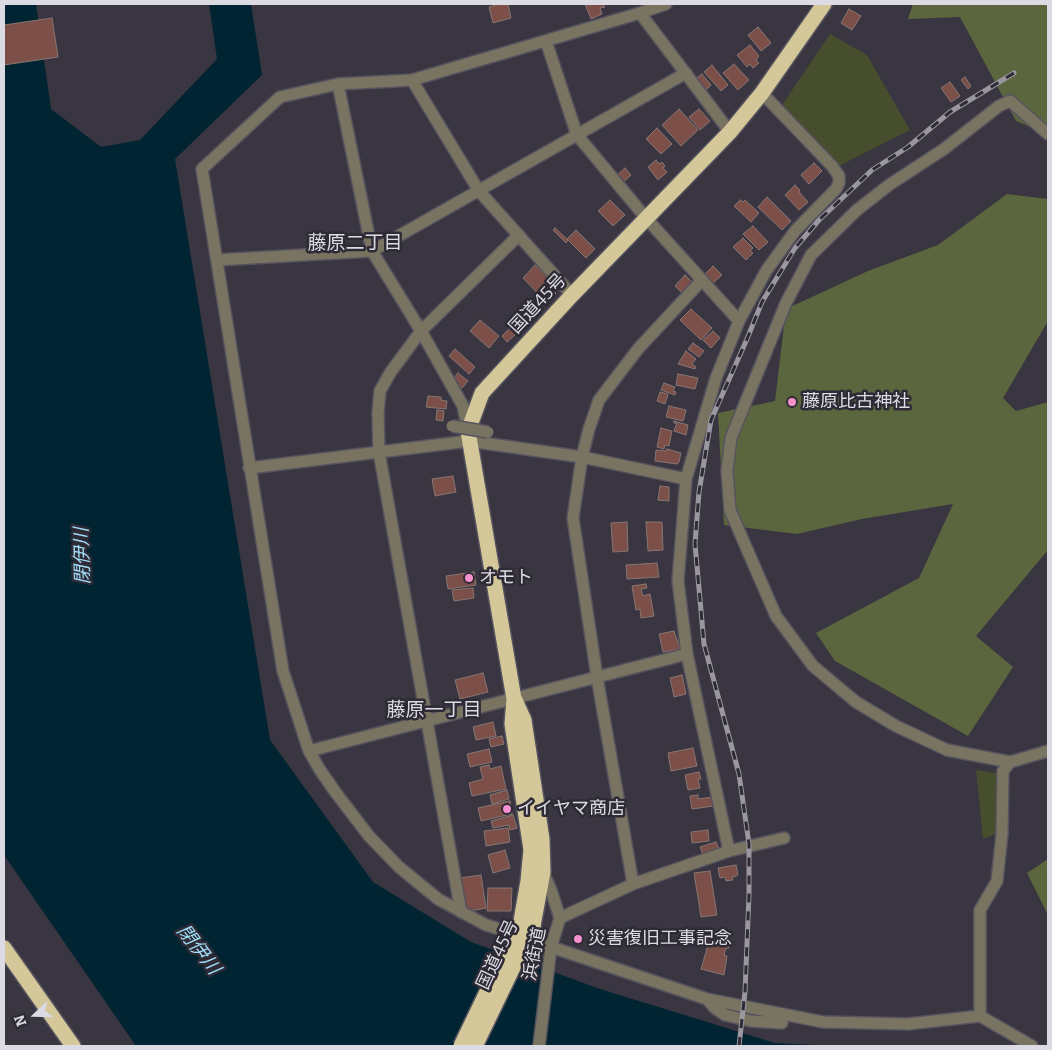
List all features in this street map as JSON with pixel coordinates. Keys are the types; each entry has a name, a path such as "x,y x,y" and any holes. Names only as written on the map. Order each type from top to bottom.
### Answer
{"highway":[{"name":"国道45号","path":"461,1046 527,924 531,850 512,724 514,699 468,436 482,393 572,295 730,132 762,93 824,4"},
{"name":"国道45号","path":"475,1046 527,924 543,872 542,839 524,720 514,699"},
{"path":"4,948 73,1046"}],"street":[{"path":"666,4 412,80 338,84 280,97 202,169 283,671 309,751 325,778 369,836 399,867 438,899 486,925 707,999 823,1022 908,1024 980,1016 1032,1046"},
{"path":"640,13 730,132"},
{"path":"546,41 577,134 646,218 739,321"},
{"path":"217,260 372,252 686,73"},
{"path":"412,80 479,190 572,295"},
{"path":"338,84 372,252 421,331 463,406 468,436"},
{"path":"729,851 687,654 678,581 686,479 716,378 739,321 766,271 794,231 836,189 839,183 839,176 832,166 762,93"},
{"path":"1048,134 1010,101 998,106 944,149 889,185 857,210 811,255 786,303 731,438 727,471 730,510 776,616 813,666 856,702 896,726 947,750 1010,762 1048,750"},
{"path":"461,912 379,452 378,413 380,391 390,372 421,331 519,235"},
{"path":"633,884 573,518 582,457 599,400 638,349 702,280"},
{"path":"452,426 488,432"},
{"path":"249,468 379,452 468,436 686,479"},
{"path":"309,751 687,654"},
{"path":"980,1016 980,910 997,881 1002,834 1003,771 1010,762"},
{"path":"560,918 633,884 729,851 784,838"},
{"name":"浜街道","path":"539,1046 551,947 560,918 552,890 543,872"},
{"path":"707,999 715,1008 725,1014 751,1021 782,1024"}],"green space":[{"path":"913,4 1048,4 1048,134 1016,121 960,17 908,19"},
{"path":"830,34 867,55 910,130 839,166 782,105"},
{"path":"1007,194 1048,199 1048,321 1003,398 1016,411 1048,402 1048,550 976,636 1013,667 968,736 835,661 816,633 919,578 953,504 862,519 797,534 724,525 718,413 775,401 786,309 868,271 938,245"},
{"path":"976,770 1001,774 998,833 983,839"},
{"path":"1048,859 1048,915 1027,873"}],"water":[{"name":"閉伊川","path":"4,4 36,4 51,109 101,147 140,140 217,59 209,4 251,4 262,75 175,159 270,740 373,882 471,942 600,989 775,1043 833,1046 136,1046 4,855"}],"building":[{"path":"508,4 511,18 493,23 489,7"},
{"path":"585,4 603,4 605,7 600,8 602,14 591,19"},
{"path":"849,9 861,16 852,30 841,23"},
{"path":"52,18 58,57 4,65 4,25"},
{"path":"758,27 771,43 761,51 748,35"},
{"path":"750,45 759,56 756,60 759,63 753,68 750,64 747,67 737,55"},
{"path":"734,64 749,80 738,90 723,73"},
{"path":"712,65 728,85 721,91 704,72"},
{"path":"702,74 711,85 704,92 694,80"},
{"path":"965,77 971,86 968,89 961,80"},
{"path":"950,82 960,96 951,102 941,88"},
{"path":"679,109 698,130 681,146 662,125"},
{"path":"699,109 710,121 700,130 689,117"},
{"path":"657,128 672,144 661,154 646,139"},
{"path":"656,160 659,164 662,162 665,166 663,168 667,172 658,180 648,167"},
{"path":"814,163 822,171 809,184 801,175"},
{"path":"625,168 631,175 622,183 616,176"},
{"path":"795,185 808,202 799,210 785,195"},
{"path":"767,197 791,221 782,230 758,207"},
{"path":"610,200 625,215 613,226 598,211"},
{"path":"740,200 743,202 745,200 759,213 751,222 734,206"},
{"path":"753,226 768,242 759,250 743,234"},
{"path":"555,228 568,240 566,243 553,230"},
{"path":"576,230 595,249 586,258 567,239"},
{"path":"743,238 753,248 750,251 753,253 746,260 733,247"},
{"path":"535,265 550,280 547,284 556,293 546,302 523,278"},
{"path":"713,266 722,275 713,283 705,274"},
{"path":"685,275 694,284 683,294 675,286"},
{"path":"527,303 537,313 528,321 519,311"},
{"path":"691,309 712,328 701,340 680,320"},
{"path":"480,320 499,336 489,348 470,331"},
{"path":"511,327 517,333 507,342 502,336"},
{"path":"713,331 720,338 711,348 703,340"},
{"path":"693,343 704,351 699,357 688,349"},
{"path":"455,349 475,367 469,374 449,356"},
{"path":"686,351 696,359 692,364 696,367 695,369 678,364"},
{"path":"458,373 468,381 462,388 452,380"},
{"path":"678,374 698,378 695,389 676,385"},
{"path":"664,383 675,387 673,391 676,392 675,395 661,390"},
{"path":"660,392 668,394 665,404 657,401"},
{"path":"428,396 441,397 441,400 447,401 446,409 426,407"},
{"path":"669,406 686,410 683,421 666,417"},
{"path":"437,410 444,411 443,421 436,420"},
{"path":"674,421 688,425 686,435 674,431 677,423 674,423"},
{"path":"661,428 672,431 669,446 665,445 664,449 657,447"},
{"path":"667,449 681,453 677,464 655,461 656,450 666,451"},
{"path":"453,476 456,492 435,496 432,479"},
{"path":"660,486 669,487 669,501 658,500"},
{"path":"627,522 628,551 613,552 611,523"},
{"path":"646,522 662,522 663,550 648,551"},
{"path":"657,563 659,577 627,579 626,565"},
{"path":"474,572 476,585 448,589 446,576"},
{"path":"646,584 647,588 641,589 643,596 650,594 654,616 641,618 640,609 636,610 632,586"},
{"path":"473,588 474,598 454,601 452,590"},
{"path":"674,631 680,649 663,652 659,634"},
{"path":"483,673 488,692 460,699 455,680"},
{"path":"682,675 686,694 674,697 670,678"},
{"path":"493,722 496,736 476,740 473,727"},
{"path":"502,736 504,744 491,747 489,739"},
{"path":"693,748 697,766 671,771 668,753"},
{"path":"489,749 492,762 470,767 467,754"},
{"path":"489,765 490,769 501,766 506,789 472,796 469,783 483,779 480,767"},
{"path":"699,772 701,779 698,779 700,788 688,790 685,775"},
{"path":"507,790 509,799 492,804 490,795"},
{"path":"698,795 698,799 712,797 714,806 692,809 690,796"},
{"path":"510,801 512,814 481,821 478,808"},
{"path":"513,815 517,828 510,830 509,825 493,828 491,821"},
{"path":"508,828 510,842 486,846 484,831"},
{"path":"708,830 709,841 692,843 691,832"},
{"path":"716,842 719,849 703,854 700,847"},
{"path":"505,850 510,868 493,873 488,855"},
{"path":"736,865 738,875 732,878 733,880 726,881 725,877 720,878 718,868"},
{"path":"710,871 717,915 701,917 694,873"},
{"path":"481,875 486,908 465,912 460,878"},
{"path":"488,888 512,888 511,911 487,911"},
{"path":"705,932 731,939 729,948 726,948 724,955 727,956 724,975 701,969 708,945 701,943"}],"railway":[{"path":"739,1046 745,992 749,844 739,774 704,644 695,544 699,492 711,420 762,302 795,248 819,220 872,170 908,147 950,112 1014,73"}],"place":[{"name":"藤原比古神社","path":"792,402"},
{"name":"オモト","path":"469,578"},
{"name":"イイヤマ商店","path":"507,809"},
{"name":"災害復旧工事記念","path":"578,939"}],"district":[{"name":"藤原二丁目","path":"355,244"},
{"name":"藤原一丁目","path":"434,711"}]}
